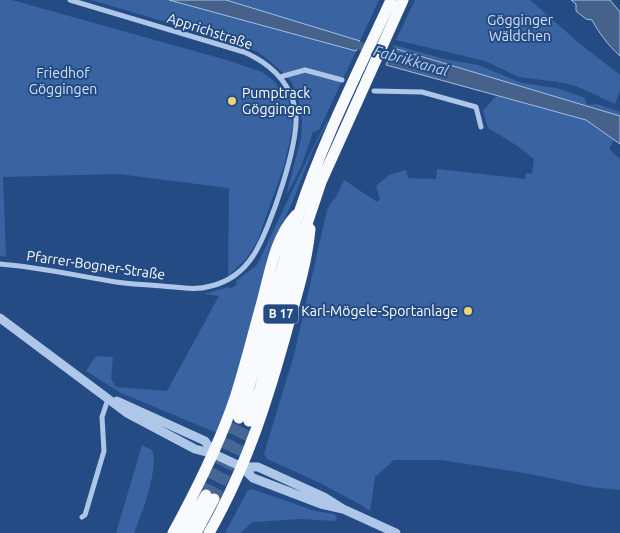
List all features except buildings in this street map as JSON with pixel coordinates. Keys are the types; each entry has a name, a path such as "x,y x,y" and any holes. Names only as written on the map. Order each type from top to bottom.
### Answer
{"highway":[{"name":"B 17","path":"391,0 347,109 297,254 260,389 244,420 250,386 287,251 313,174 347,109 403,0"},
{"path":"209,533 240,466 270,392 302,276 308,249 313,207"},
{"path":"173,533 215,454 237,390 279,243 287,224 299,212"},
{"path":"184,533 210,497 196,533"}],"street":[{"name":"Apprichstraße","path":"70,0 244,52 262,62 280,77"},
{"path":"280,77 305,70 342,80"},
{"name":"Pfarrer-Bogner-Straße","path":"0,264 125,283 191,288 211,286 234,276 246,264 258,247 278,196 296,136 297,121 295,108 287,87 280,77"},
{"path":"374,91 422,92 476,107 481,127"},
{"path":"0,318 108,398 130,406 205,442 215,454 240,466 253,478 320,504 343,509 396,533"},
{"path":"82,517 85,514 104,451 102,417 108,398"}],"green space":[{"name":"Friedhof Göggingen","path":"0,0 12,0 230,61 262,72 274,81 289,101 293,126 284,166 257,242 246,259 228,276 229,188 118,174 3,177 6,257 0,256"},
{"path":"91,0 169,0 356,51 319,130 313,132 301,167 286,196 301,138 302,120 298,97 291,81 258,52 220,38"},
{"path":"226,0 379,0 360,41"},
{"name":"Gögginger Wäldchen","path":"415,0 530,0 579,43 620,75 620,90 615,104 576,86 519,77 485,61 396,40"},
{"path":"394,45 444,59 478,65 522,83 557,88 585,98 587,105 597,104 620,112 620,116 393,48"},
{"name":"Karl-Mögele-Sportanlage","path":"496,96 586,120 614,140 609,149 620,159 620,490 591,487 530,474 441,460 394,460 375,477 370,511 320,483 267,459 264,454 294,355 327,210 344,180 377,202 380,199 376,186 389,175 406,170 408,178 436,179 437,169 525,179 526,173 532,174 534,159 516,145 488,128 483,111"},
{"path":"327,121 276,237 231,396 217,433 121,393 86,371 96,356 113,357 111,379 116,387 167,391 219,296 204,294 228,287 229,289 237,285 236,281 257,265"},
{"path":"142,445 152,450 154,458 149,491 134,533 116,533"},
{"path":"252,489 315,511 334,514 337,518 335,521 301,519 253,522 240,533 225,533 248,490"}],"water":[{"path":"169,0 226,0 360,41 356,51"},
{"path":"571,0 610,0 620,12 620,56 604,39 592,20 586,19 576,11 576,4"},
{"path":"393,48 620,116 620,144 586,120 386,65"}],"waterway":[{"name":"Fabrikkanal","path":"349,43 398,57"}],"tunnel":[{"path":"206,495 239,418"},
{"path":"214,499 249,421"}],"place":[{"name":"Pumptrack Göggingen","path":"232,101"},
{"name":"Karl-Mögele-Sportanlage","path":"468,311"}]}
